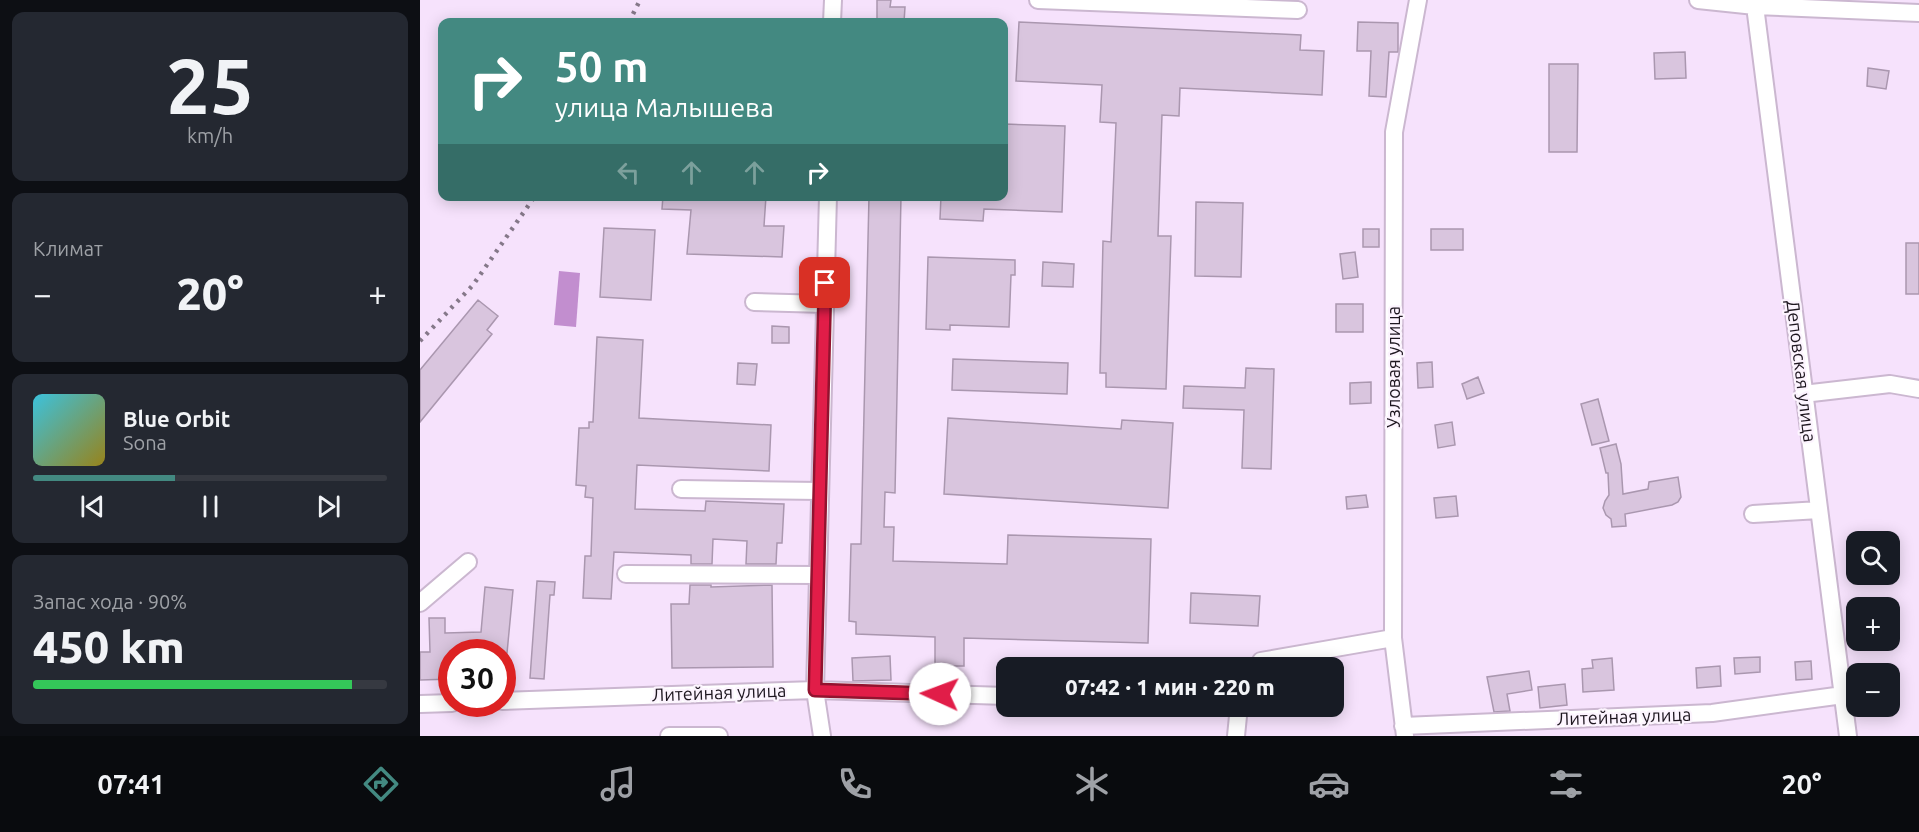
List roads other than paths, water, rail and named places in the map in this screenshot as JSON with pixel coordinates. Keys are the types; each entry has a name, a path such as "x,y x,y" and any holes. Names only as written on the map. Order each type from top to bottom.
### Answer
{"street":[{"path":"832,0 832,18"},
{"path":"1038,0 1298,10"},
{"name":"Узловая улица","path":"1404,731 1393,638 1395,132 1418,0"},
{"path":"1698,0 1755,6 1919,12"},
{"name":"Деповская улица","path":"1755,6 1848,736"},
{"path":"822,736 815,690 828,201"},
{"path":"754,302 825,304"},
{"path":"1803,394 1890,384 1919,389"},
{"path":"681,489 820,491"},
{"path":"1753,514 1819,510"},
{"path":"420,603 468,562"},
{"path":"626,574 818,575"},
{"path":"1284,657 1393,638"},
{"name":"Литейная улица","path":"516,701 815,690 996,696"},
{"name":"Литейная улица","path":"1404,731 1712,713 1843,695"},
{"path":"420,704 438,703"},
{"path":"1236,736 1238,717"},
{"path":"669,736 719,736"}],"railway":[{"path":"631,18 640,0"},
{"path":"420,341 473,285 532,201"}]}
